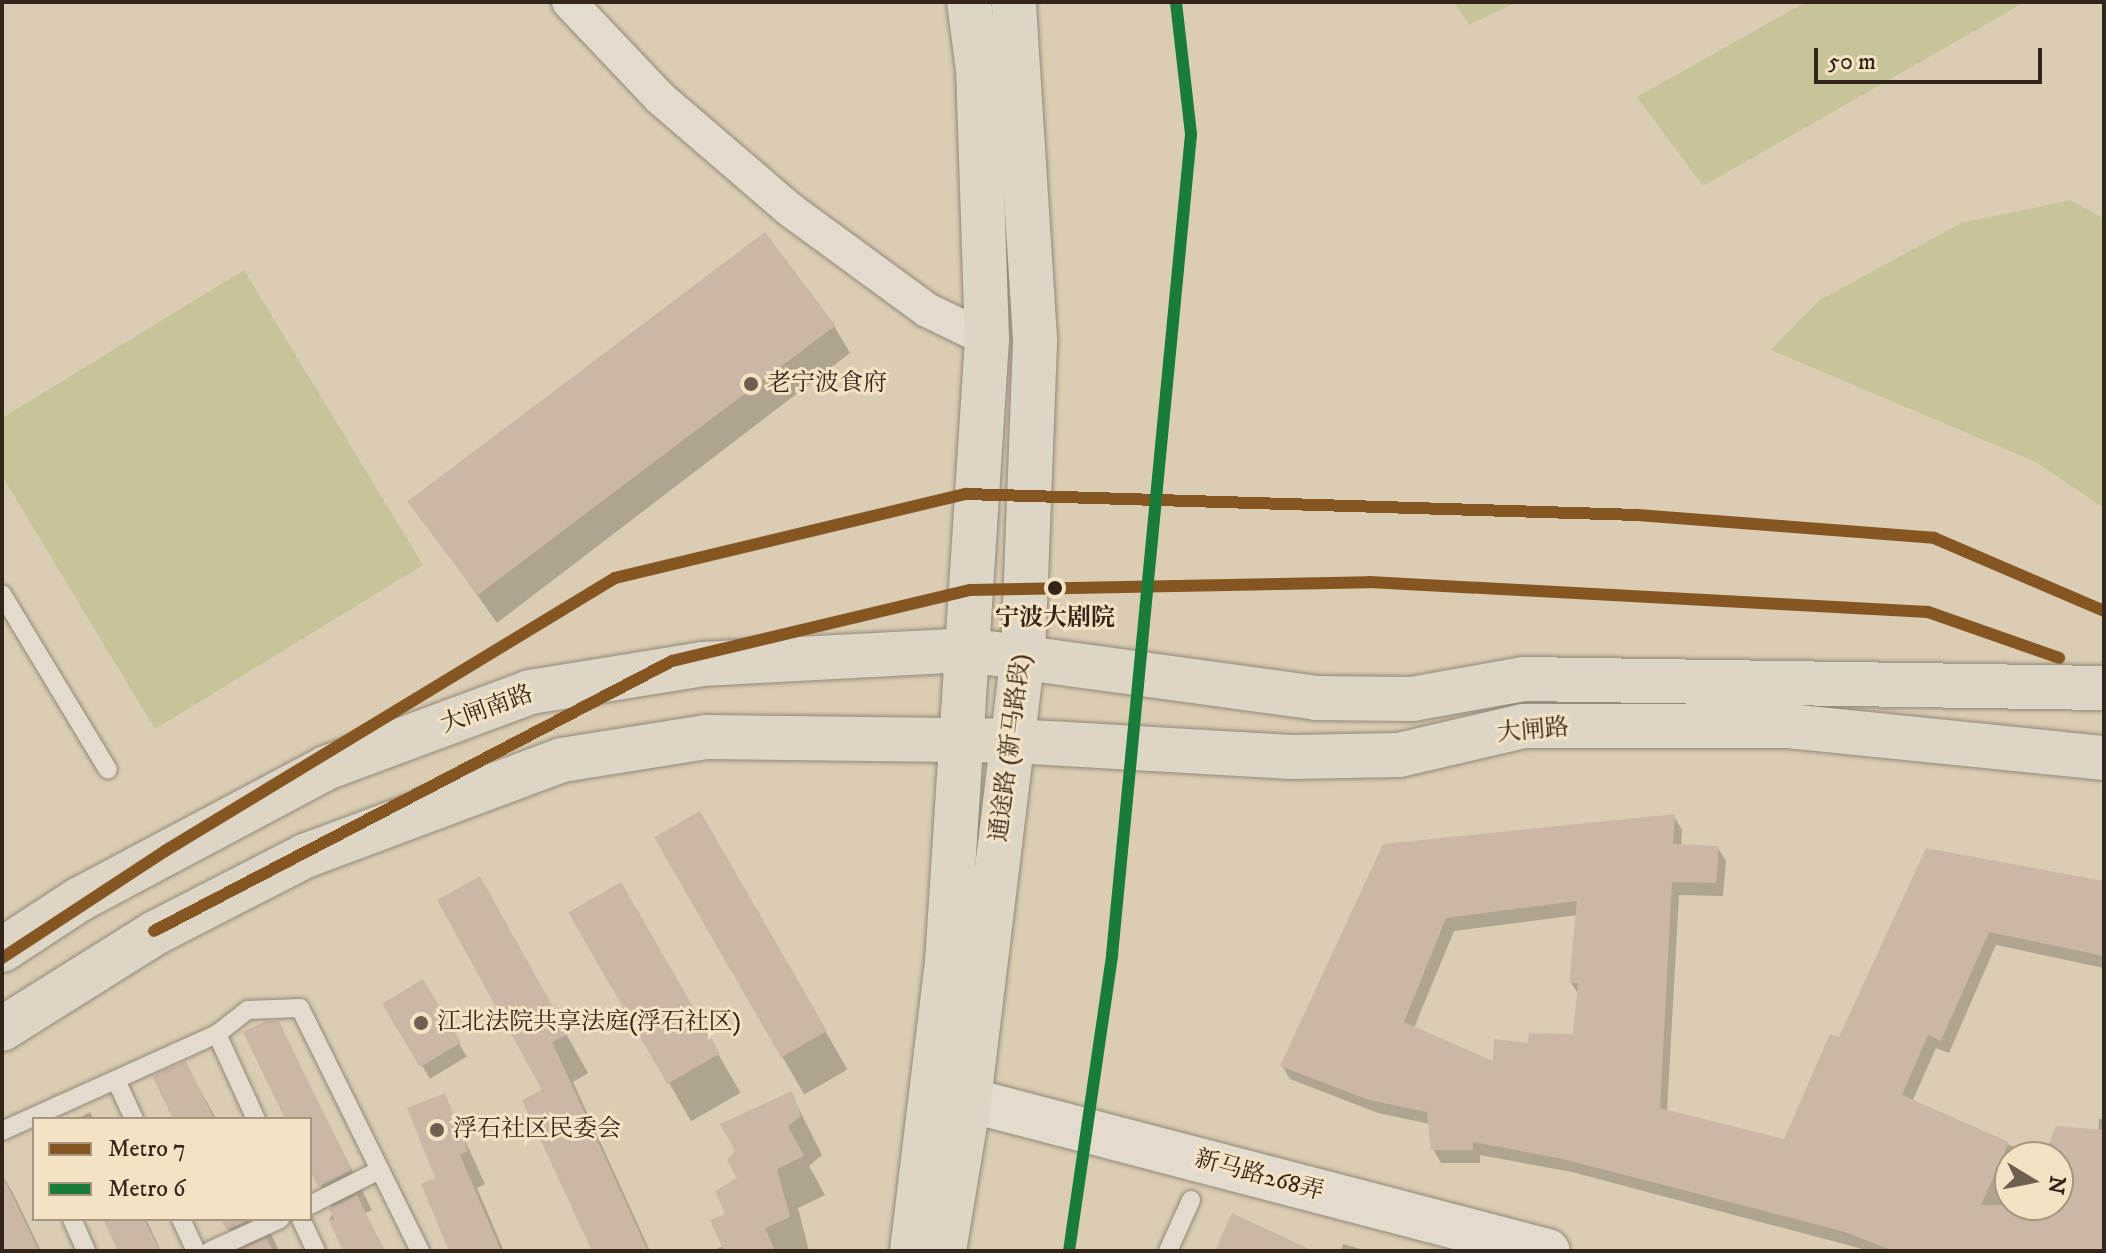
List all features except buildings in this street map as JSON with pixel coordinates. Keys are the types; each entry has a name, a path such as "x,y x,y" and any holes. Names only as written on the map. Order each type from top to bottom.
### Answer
{"main road":[{"name":"通途路 (新马路段)","path":"912,1251 947,963 987,339 978,70 969,2"},
{"name":"通途路 (新马路段)","path":"944,1251 969,1100 1023,656 1035,339 1014,2"},
{"name":"大闸南路","path":"2,950 80,899 326,768 530,692 702,664 967,650 1023,656"},
{"name":"大闸路","path":"1023,656 1316,698 1412,699 1524,679 2104,688"},
{"name":"大闸路","path":"963,741 1013,741 1292,757 1369,756 1399,755 1524,726 1788,726 2104,758"},
{"path":"2,1029 155,933 305,856 562,760 706,737 963,741"}],"street":[{"path":"569,2 660,98 789,209 927,310 987,339"},
{"name":"新马路268弄","path":"969,1100 1548,1251"}],"lane":[{"path":"2,594 108,770"},
{"path":"48,1117 116,1080 217,1034 248,1010 300,1008 420,1251"},
{"path":"217,1034 255,1117"},
{"path":"116,1080 133,1117"},
{"path":"2,1131 31,1126"},
{"path":"312,1204 380,1170"},
{"path":"1168,1251 1191,1200"},
{"path":"73,1221 86,1251"},
{"path":"182,1221 196,1251"},
{"path":"210,1251 276,1221"},
{"path":"302,1221 316,1251"}],"shaded area":[{"path":"1454,2 1517,2 1469,25"},
{"path":"1806,2 2025,2 1703,186 1637,97"},
{"path":"2071,200 2104,219 2104,508 2036,462 1771,350 1820,300 1961,223"},
{"path":"244,270 423,565 155,729 2,476 2,418"}],"metro line":[{"name":"6","path":"1069,1251 1112,955 1191,134 1176,2"},
{"name":"7","path":"2,958 165,851 615,578 966,494 1637,515 1934,538 2104,611"},
{"name":"7","path":"154,931 672,661 970,590 1369,582 1928,612 2059,658"}],"place":[{"name":"老宁波食府","path":"751,384"},
{"name":"宁波大剧院","path":"1055,588"},
{"name":"江北法院共享法庭(浮石社区)","path":"421,1023"},
{"name":"浮石社区民委会","path":"437,1130"}]}
